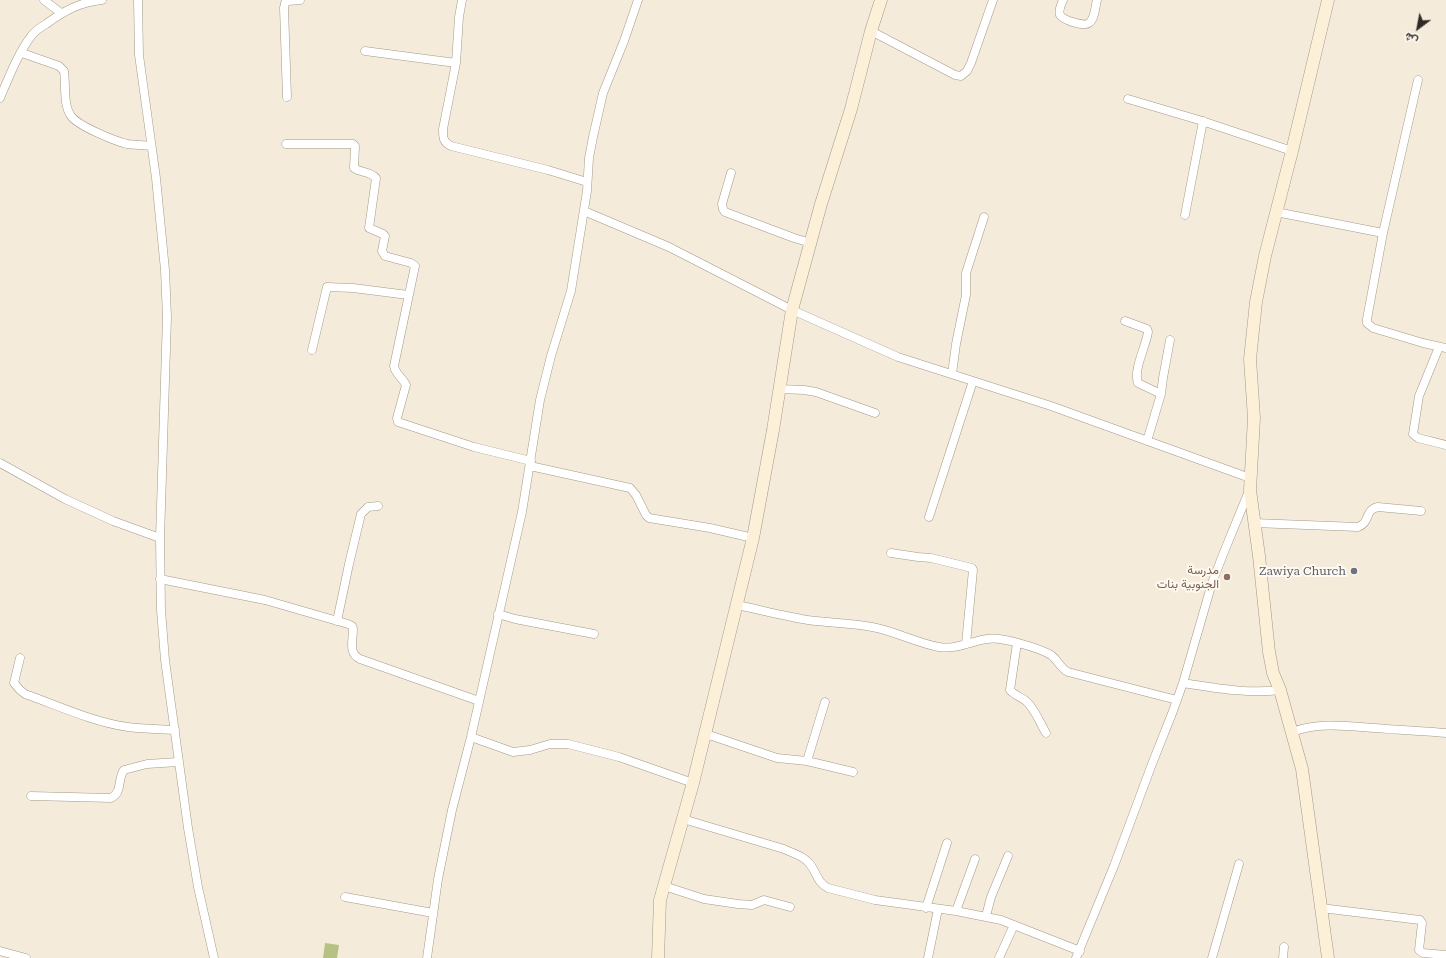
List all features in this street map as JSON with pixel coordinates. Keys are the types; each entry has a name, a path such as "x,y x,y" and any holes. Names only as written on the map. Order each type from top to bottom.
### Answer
{"street":[{"path":"44,0 60,13"},
{"path":"0,98 22,53 36,31 60,13 77,5 102,0"},
{"path":"138,0 139,55 165,270 167,317 160,538 161,610 178,762 198,887 214,958"},
{"path":"287,97 284,8 288,1 300,0"},
{"path":"462,0 459,17 456,63 443,129 443,140 446,144 451,146 548,170 587,182"},
{"path":"427,958 438,879 452,810 471,737 522,512 540,400 551,356 571,291 584,211 593,137 603,92 624,41 638,0"},
{"path":"658,958 660,900 706,734 753,538 773,430 778,389 792,310 821,204 851,109 871,31 881,0"},
{"path":"871,31 955,75 961,76 967,71 971,63 993,0"},
{"path":"1063,0 1059,11 1061,17 1084,25 1090,22 1093,17 1097,0"},
{"path":"1328,0 1292,151 1264,256 1256,302 1250,364 1254,418 1250,484 1269,652 1273,673 1280,690 1302,769 1328,958"},
{"path":"365,52 456,63"},
{"path":"22,53 62,68 64,71 67,105 71,116 78,122 126,144 151,146"},
{"path":"1418,80 1383,233 1367,323 1373,328 1443,348 1419,396 1413,434 1418,438 1446,445"},
{"path":"1128,99 1203,121 1292,151"},
{"path":"1185,215 1203,121"},
{"path":"286,144 351,143 355,146 354,168 356,170 371,174 376,178 368,225 369,228 385,236 382,251 384,256 411,263 415,266 394,366 395,370 406,385 397,418 398,422 531,463 630,488 636,495 649,518 710,528 753,538"},
{"path":"731,173 722,204 722,209 725,212 811,243"},
{"path":"584,211 669,247 792,310 898,357 1051,406 1147,441 1250,484"},
{"path":"1276,212 1383,233"},
{"path":"952,374 956,344 966,295 966,273 984,217"},
{"path":"312,350 321,320 327,287 353,288 408,295"},
{"path":"1125,321 1147,329 1148,332 1136,378 1138,383 1161,394"},
{"path":"1147,441 1161,394 1170,340"},
{"path":"929,517 973,381"},
{"path":"778,389 816,392 876,413"},
{"path":"0,463 65,499 113,521 160,538"},
{"path":"683,819 784,849 799,856 807,861 813,868 821,884 828,888 875,900 956,911 1001,920 1078,955 1177,700 1212,583 1250,484"},
{"path":"337,621 348,564 360,514 368,507 378,506"},
{"path":"1254,523 1358,527 1366,522 1369,511 1373,508 1378,507 1421,511"},
{"path":"890,553 931,558 972,568 966,644"},
{"path":"160,579 265,600 352,626 352,652 360,660 479,701"},
{"path":"737,605 808,620 872,626 888,630 915,641 940,647 953,648 990,638 1017,643 1052,656 1058,661 1062,668 1068,672 1177,700"},
{"path":"498,614 515,619 594,634"},
{"path":"1017,643 1010,690 1012,693 1025,700 1031,707 1046,733"},
{"path":"20,658 14,683 25,694 75,713 107,723 128,727 175,730"},
{"path":"1183,683 1234,690 1262,692 1280,690"},
{"path":"807,761 825,702"},
{"path":"1292,732 1304,727 1343,726 1446,733"},
{"path":"706,734 777,758 807,761 853,772"},
{"path":"471,737 513,752 530,750 550,744 568,744 618,757 693,783"},
{"path":"31,796 111,798 114,797 118,791 121,776 124,770 147,764 178,762"},
{"path":"926,908 947,844"},
{"path":"986,916 991,897 1008,856"},
{"path":"956,911 975,859"},
{"path":"1212,958 1239,864"},
{"path":"664,886 704,899 752,905 764,900 790,907"},
{"path":"345,897 433,913"},
{"path":"1321,908 1420,920 1422,922 1419,950 1423,953 1446,955"},
{"path":"928,958 938,909"},
{"path":"999,958 1014,925"},
{"path":"1283,958 1284,947"},
{"path":"0,951 26,958"}],"green space":[{"path":"325,943 339,945 337,958 323,958"}],"place":[{"name":"Zawiya Church","path":"1354,571"},
{"name":"مدرسة الجنوبية بنات","path":"1227,577"}]}
